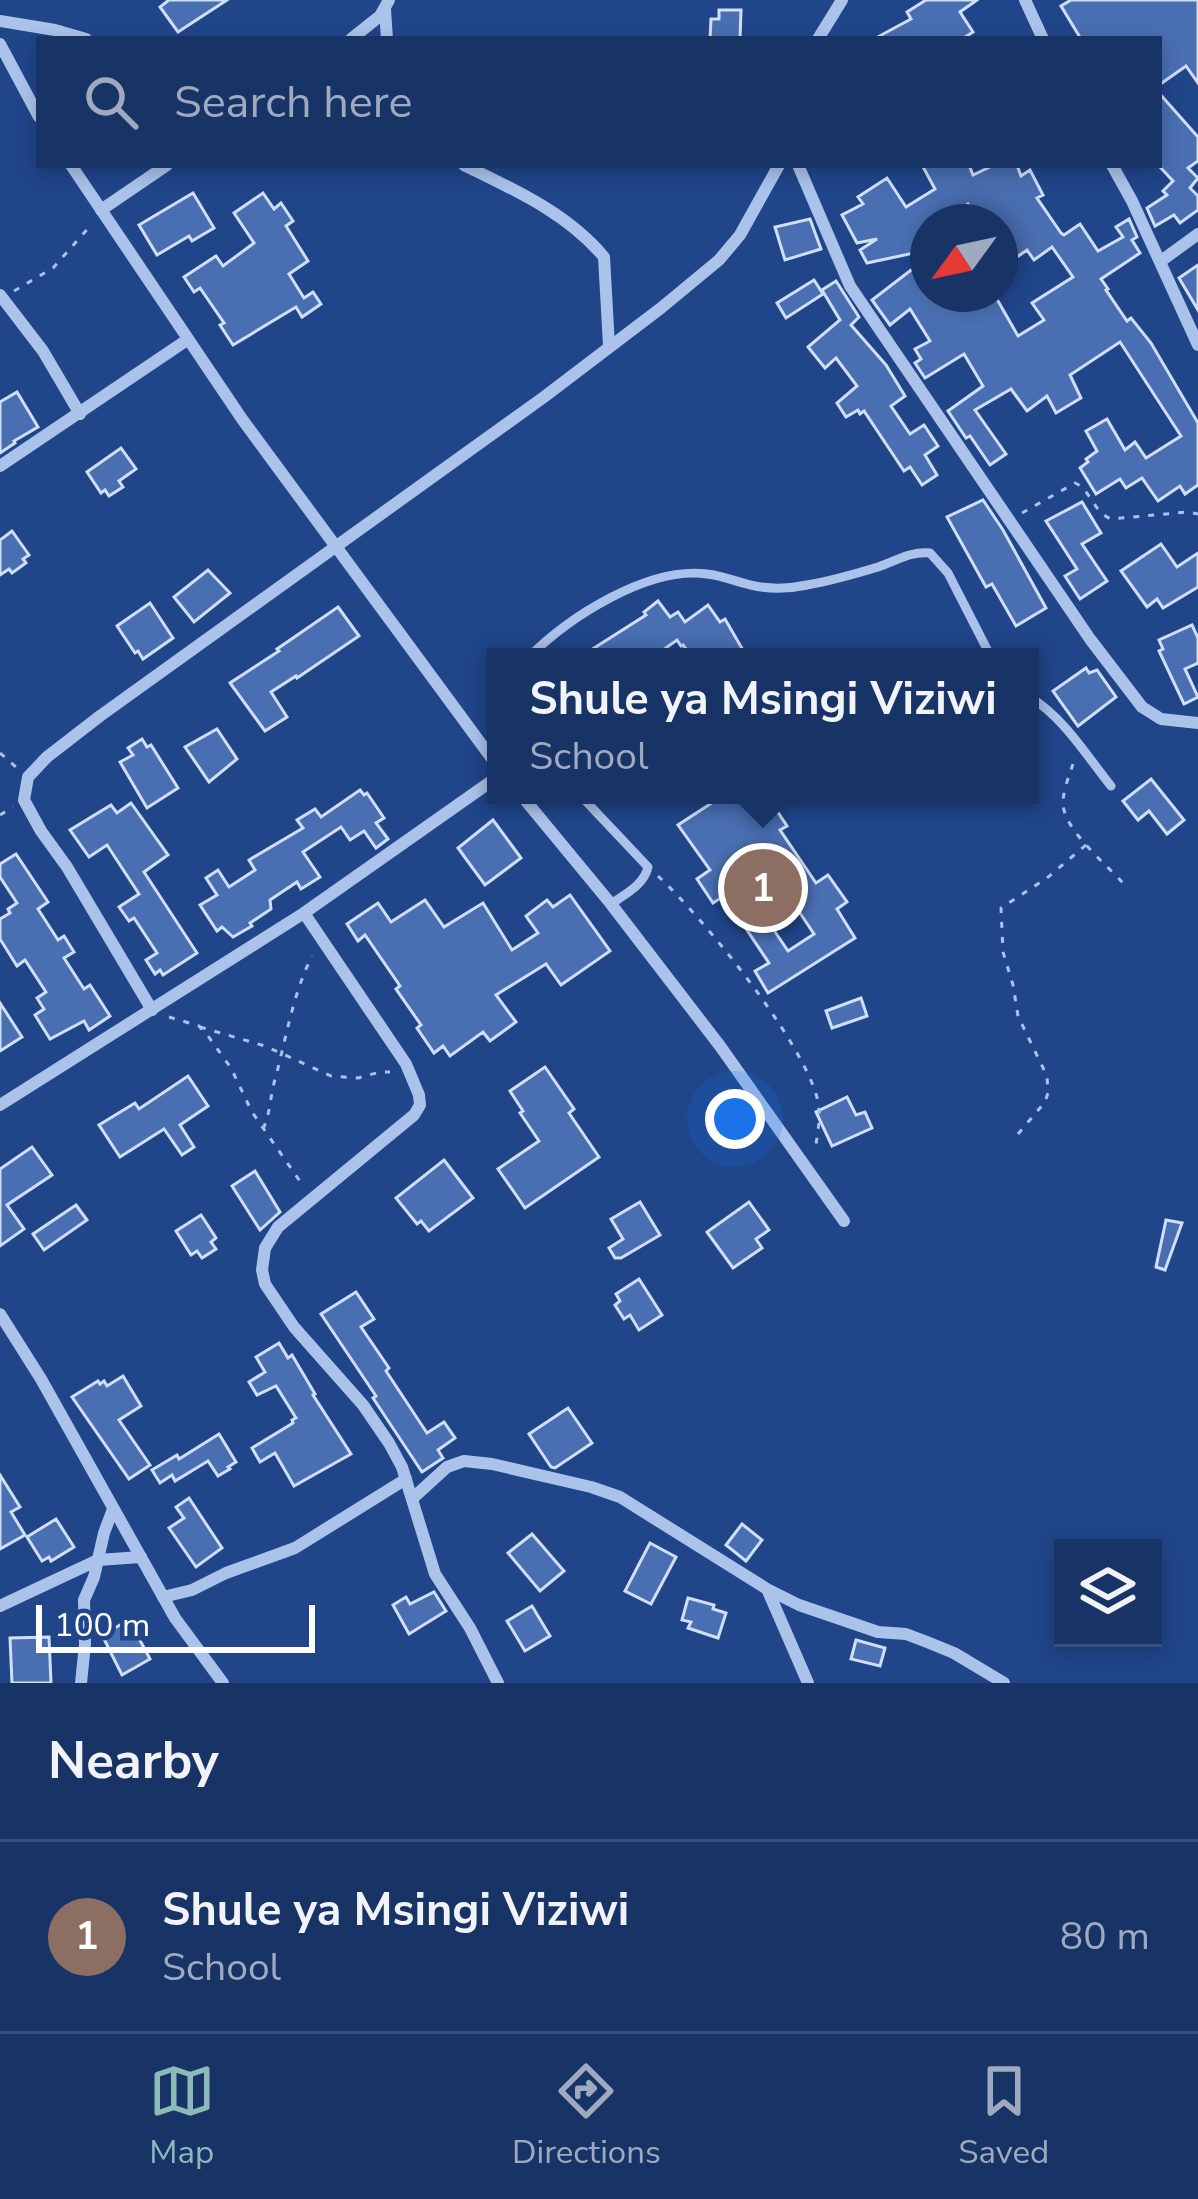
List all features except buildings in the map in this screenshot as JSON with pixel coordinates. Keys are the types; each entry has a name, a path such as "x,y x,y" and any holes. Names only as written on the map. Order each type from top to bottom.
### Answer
{"street":[{"path":"820,36 842,0"},
{"path":"1025,0 1042,36"},
{"path":"354,36 387,5"},
{"path":"387,5 387,36"},
{"path":"0,21 76,36"},
{"path":"0,44 36,111"},
{"path":"73,168 187,340 487,752"},
{"path":"101,211 163,168"},
{"path":"471,168 527,194 604,257 609,346"},
{"path":"152,1010 41,831 25,800 28,777 100,716 661,308 740,235 777,168"},
{"path":"799,168 850,286 1090,638 1142,707 1161,719 1198,723"},
{"path":"1114,168 1198,345"},
{"path":"1161,261 1198,234"},
{"path":"1,296 44,351 80,414"},
{"path":"0,466 187,340"},
{"path":"0,1105 304,913 487,784"},
{"path":"528,804 720,1046 844,1221"},
{"path":"304,913 406,1064 420,1106 278,1227 265,1248 265,1284 294,1327 363,1405 396,1455 436,1574 498,1683"},
{"path":"0,1314 163,1597 224,1683"},
{"path":"413,1498 447,1467 464,1461 591,1486 620,1497 767,1589 841,1621 927,1642 1004,1683"},
{"path":"163,1597 295,1548 406,1479"},
{"path":"81,1683 84,1600 113,1509"},
{"path":"0,1606 98,1560 141,1557"},
{"path":"767,1589 808,1683"}],"lane":[{"path":"540,648 612,596 646,583 695,573 761,587 806,586 916,552 930,553 949,573 987,648"},
{"path":"1039,702 1111,786"},
{"path":"588,804 648,867 639,883 611,904"}],"path":[{"path":"1,296 53,268 101,211"},
{"path":"1010,521 1075,483 1111,519 1198,514"},
{"path":"1079,746 1062,801 1069,824 1123,883"},
{"path":"0,753 28,777"},
{"path":"1018,1134 1045,1102 1047,1076 1018,1016 1003,952 1001,908 1087,844"},
{"path":"648,867 674,890 771,1013 815,1090 820,1118 812,1177"},
{"path":"263,1129 297,987 321,938"},
{"path":"152,1010 235,1035 331,1076 358,1078 388,1072 416,1084"},
{"path":"199,1026 231,1068 263,1129 312,1198"}],"place":[{"name":"Shule ya Msingi Viziwi","path":"763,888"}]}
